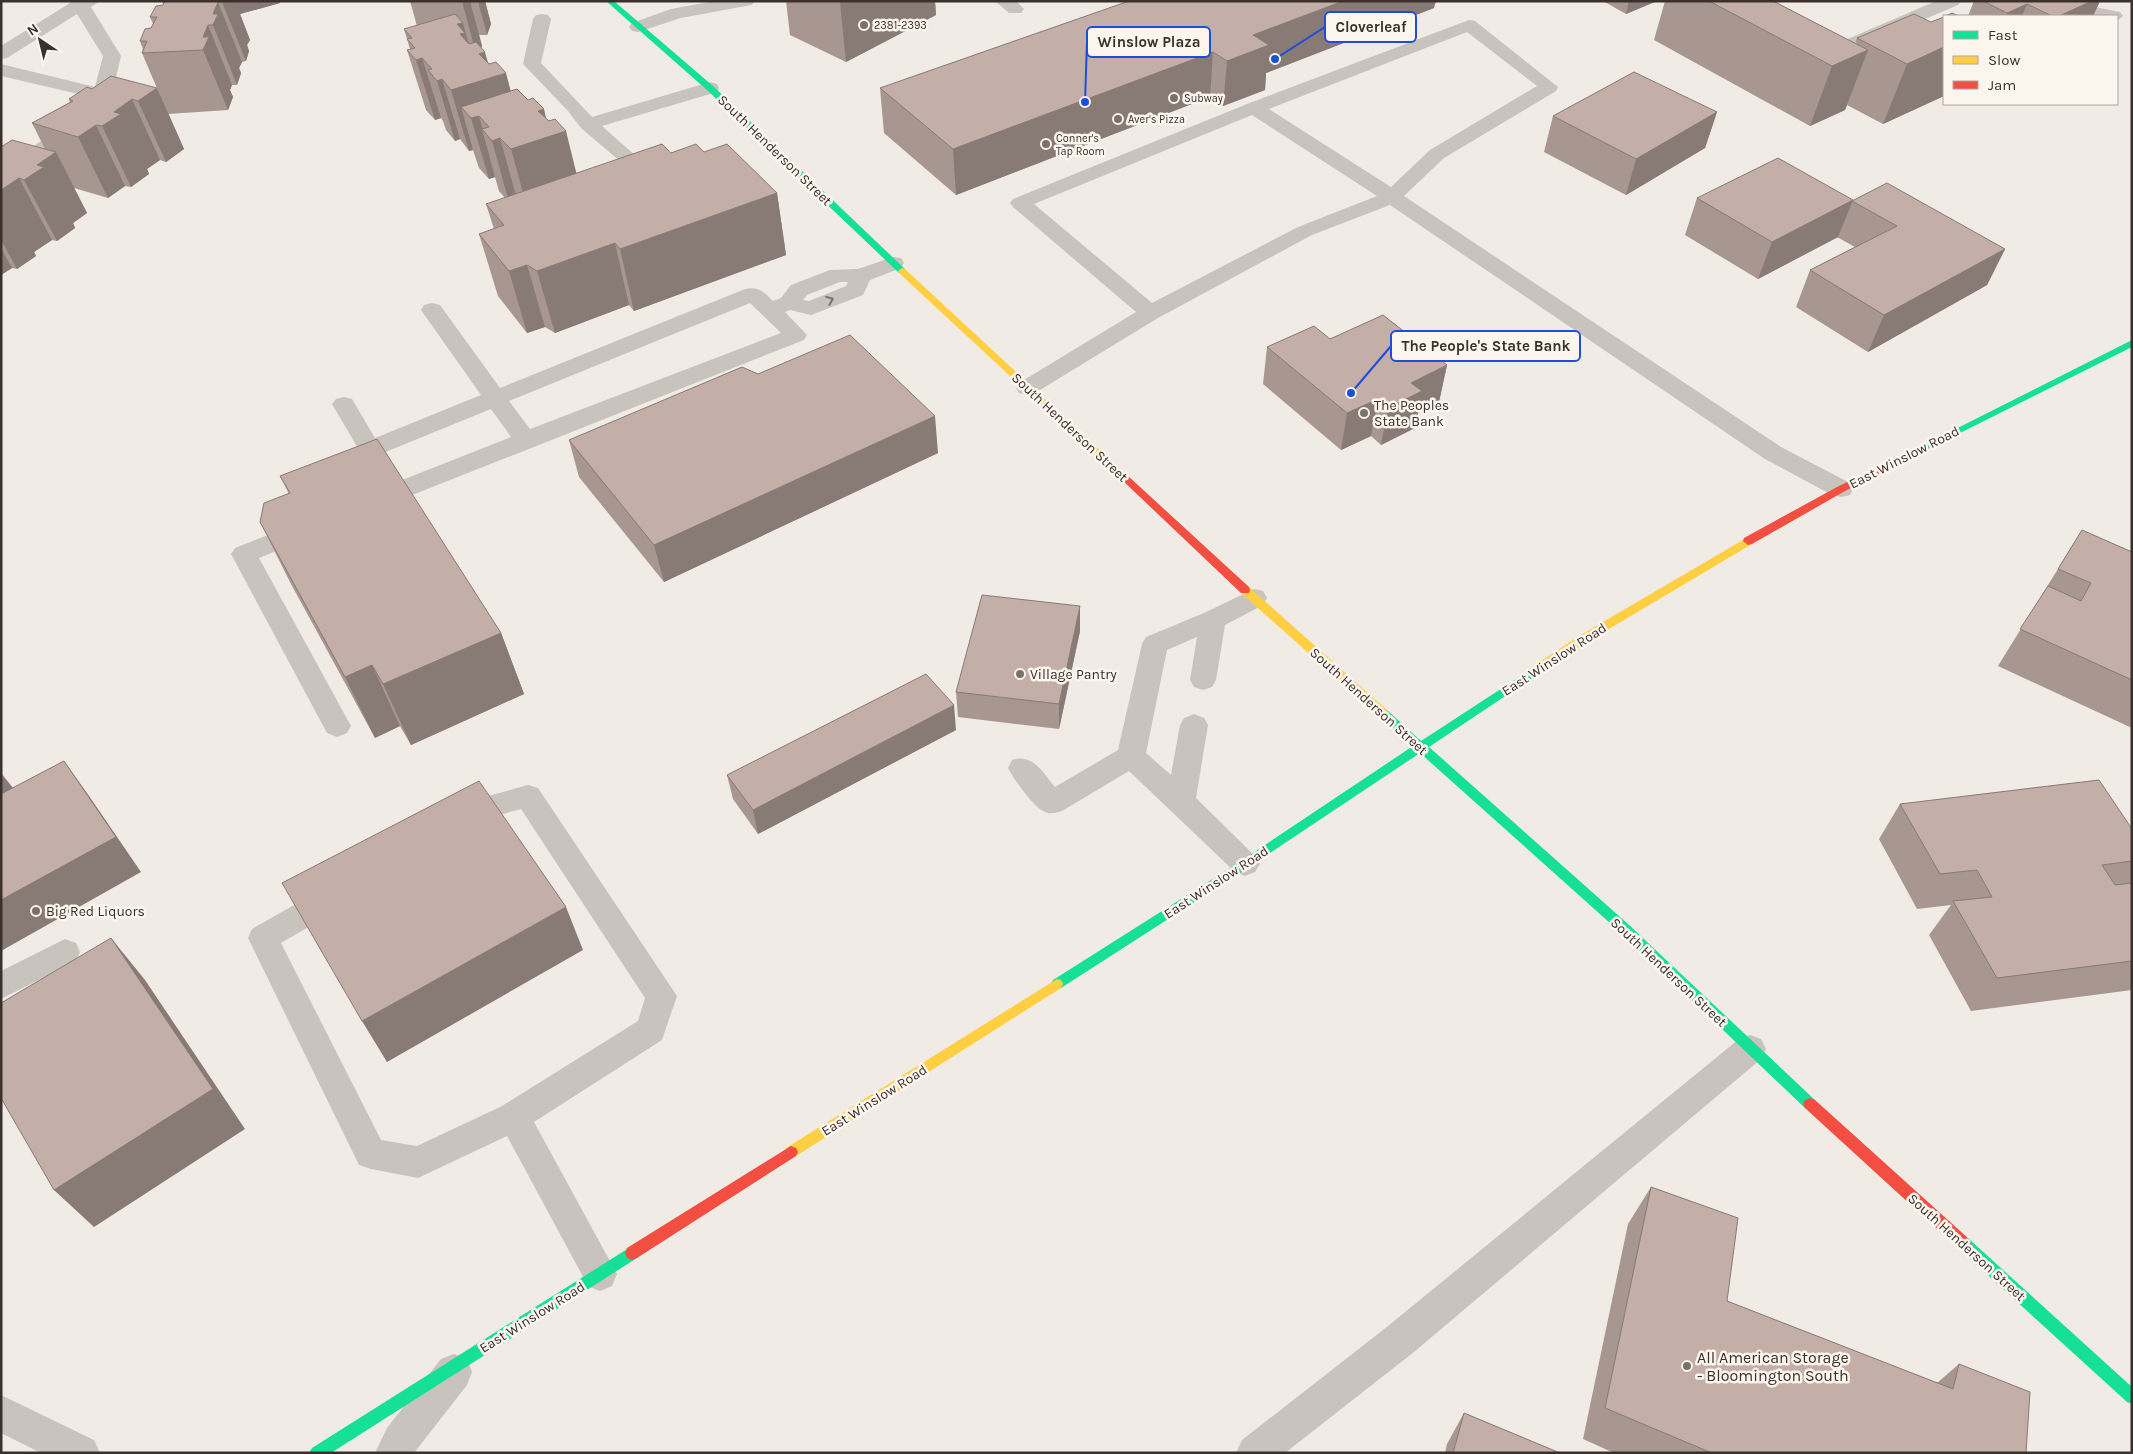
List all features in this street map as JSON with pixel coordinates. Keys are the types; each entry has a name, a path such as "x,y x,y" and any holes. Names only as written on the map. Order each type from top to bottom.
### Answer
{"street":[{"name":"South Henderson Street","path":"609,1 710,88 893,263 1254,598 1624,928 1750,1049 2132,1397"},
{"path":"638,27 677,13 746,1"},
{"path":"1804,41 1828,54 1952,1"},
{"path":"2037,1 2105,15"},
{"path":"1,54 83,2 112,56 102,94 84,118 1,180"},
{"path":"2118,18 2132,20"},
{"path":"542,19 532,64 575,107 588,124 628,158"},
{"path":"1028,388 1150,313 1305,231 1392,197 1437,154 1549,88 1468,25 1254,108 1020,203 1150,313"},
{"path":"1,70 102,94"},
{"path":"588,124 710,88"},
{"path":"1254,108 1392,197 1773,453 1841,488"},
{"path":"344,404 370,449 753,294 779,306 811,308 855,290 861,276 893,263"},
{"path":"355,508 796,335 779,306"},
{"path":"432,310 525,440"},
{"name":"East Winslow Road","path":"317,1453 1245,864 1583,639 1723,555 1841,488 2132,343"},
{"path":"735,381 736,358"},
{"path":"586,416 607,429"},
{"path":"327,520 244,554 337,726"},
{"path":"1022,768 1052,803 1131,756 1155,644 1213,620 1254,598"},
{"path":"1203,680 1213,620"},
{"path":"1181,800 1194,725"},
{"path":"1131,756 1181,800 1245,864"},
{"path":"528,796 661,996 651,1030 514,1117 418,1162 372,1154 262,938 495,805 528,796"},
{"path":"1,986 65,952"},
{"path":"1255,1453 1401,1339 1750,1049"},
{"path":"514,1117 600,1274"},
{"path":"394,1453 400,1441 462,1361"},
{"path":"1,1413 81,1453"}],"building":[{"path":"165,1 223,1 218,2 213,14 218,14 213,25 208,25 203,37 209,37 203,50 142,53 147,41 140,41 145,29 151,28 157,17 150,17 156,6 163,5"},
{"path":"1129,1 1343,1 1253,35 1269,45 1227,61 1213,52 953,149 880,88"},
{"path":"1709,1 1773,1 1868,50 1832,66"},
{"path":"1983,1 2092,1 2061,15 2050,15 2027,4 2007,13"},
{"path":"455,14 463,23 457,24 465,33 460,34 469,44 476,42 485,52 479,54 489,64 496,62 506,73 451,90 442,79 437,81 428,70 432,69 422,58 416,60 407,50 415,48 407,39 412,38 404,29"},
{"path":"1914,14 1931,22 1943,17 1943,47 1907,64 1857,38"},
{"path":"1634,72 1717,112 1636,159 1553,116"},
{"path":"111,76 157,88 138,101 132,99 114,112 121,114 102,126 96,125 78,137 32,123 73,101 69,99 87,87 92,89"},
{"path":"517,89 528,100 533,98 544,109 538,111 549,121 555,119 566,131 511,149 500,138 492,141 482,129 489,127 479,116 471,118 461,107"},
{"path":"12,140 56,152 37,165 44,167 24,180 19,178 1,190 1,147"},
{"path":"662,144 671,153 696,144 704,152 727,144 777,193 620,249 615,243 537,271 527,265 509,271 479,234 504,225 486,204"},
{"path":"1778,158 1853,200 1772,242 1697,198"},
{"path":"1887,183 2005,249 1884,315 1810,270 1897,226 1852,201"},
{"path":"1383,315 1447,365 1411,383 1422,391 1388,408 1378,399 1347,413 1267,347 1314,326 1330,339"},
{"path":"850,335 935,416 654,545 569,440 742,367 758,374"},
{"path":"377,439 501,633 383,684 372,665 345,677 260,522 264,503 290,493 280,476"},
{"path":"2082,530 2132,552 2132,680 2020,629 2048,586 2081,601 2091,583 2058,569"},
{"name":"Village Pantry","path":"982,595 1080,606 1059,704 956,692"},
{"path":"926,674 954,705 753,810 727,775"},
{"path":"64,761 116,837 1,900 1,794"},
{"path":"2099,780 2132,829 2132,861 2102,865 2115,885 2132,883 2132,961 1997,978 1953,901 1992,897 1977,870 1940,874 1900,804"},
{"path":"479,781 566,907 362,1021 282,883"},
{"path":"111,938 213,1089 54,1190 1,1098 1,1003"},
{"name":"All American Storage - Bloomington South","path":"1651,1187 1738,1218 1727,1301 1953,1389 1959,1364 2030,1392 2026,1453 1712,1453 1605,1408"},
{"path":"1464,1413 1560,1453 1453,1453"}],"traffic: fast":[{"path":"609,1 710,88 902,271"},
{"path":"1919,450 2132,343"},
{"path":"1057,984 1245,864 1533,672"},
{"path":"1383,713 1624,928 1810,1104"},
{"path":"1964,1244 2132,1397"},
{"path":"317,1453 632,1253"}],"traffic: slow":[{"path":"902,271 1124,477"},
{"path":"1533,672 1583,639 1748,541"},
{"path":"1245,590 1383,713"},
{"path":"791,1152 1057,984"}],"traffic: jam":[{"path":"1748,541 1841,489 1919,450"},
{"path":"1124,477 1245,590"},
{"path":"1810,1104 1964,1244"},
{"path":"632,1253 791,1152"}],"place":[{"name":"2381-2393","path":"864,25"},
{"name":"Cloverleaf","path":"1275,59"},
{"name":"Subway","path":"1174,98"},
{"name":"Winslow Plaza","path":"1085,102"},
{"name":"Aver's Pizza","path":"1118,119"},
{"name":"Conner's Tap Room","path":"1046,144"},
{"name":"The People's State Bank","path":"1351,393"},
{"name":"The Peoples State Bank","path":"1364,413"},
{"name":"Village Pantry","path":"1020,674"},
{"name":"Big Red Liquors","path":"36,911"},
{"name":"All American Storage - Bloomington South","path":"1687,1366"}]}
